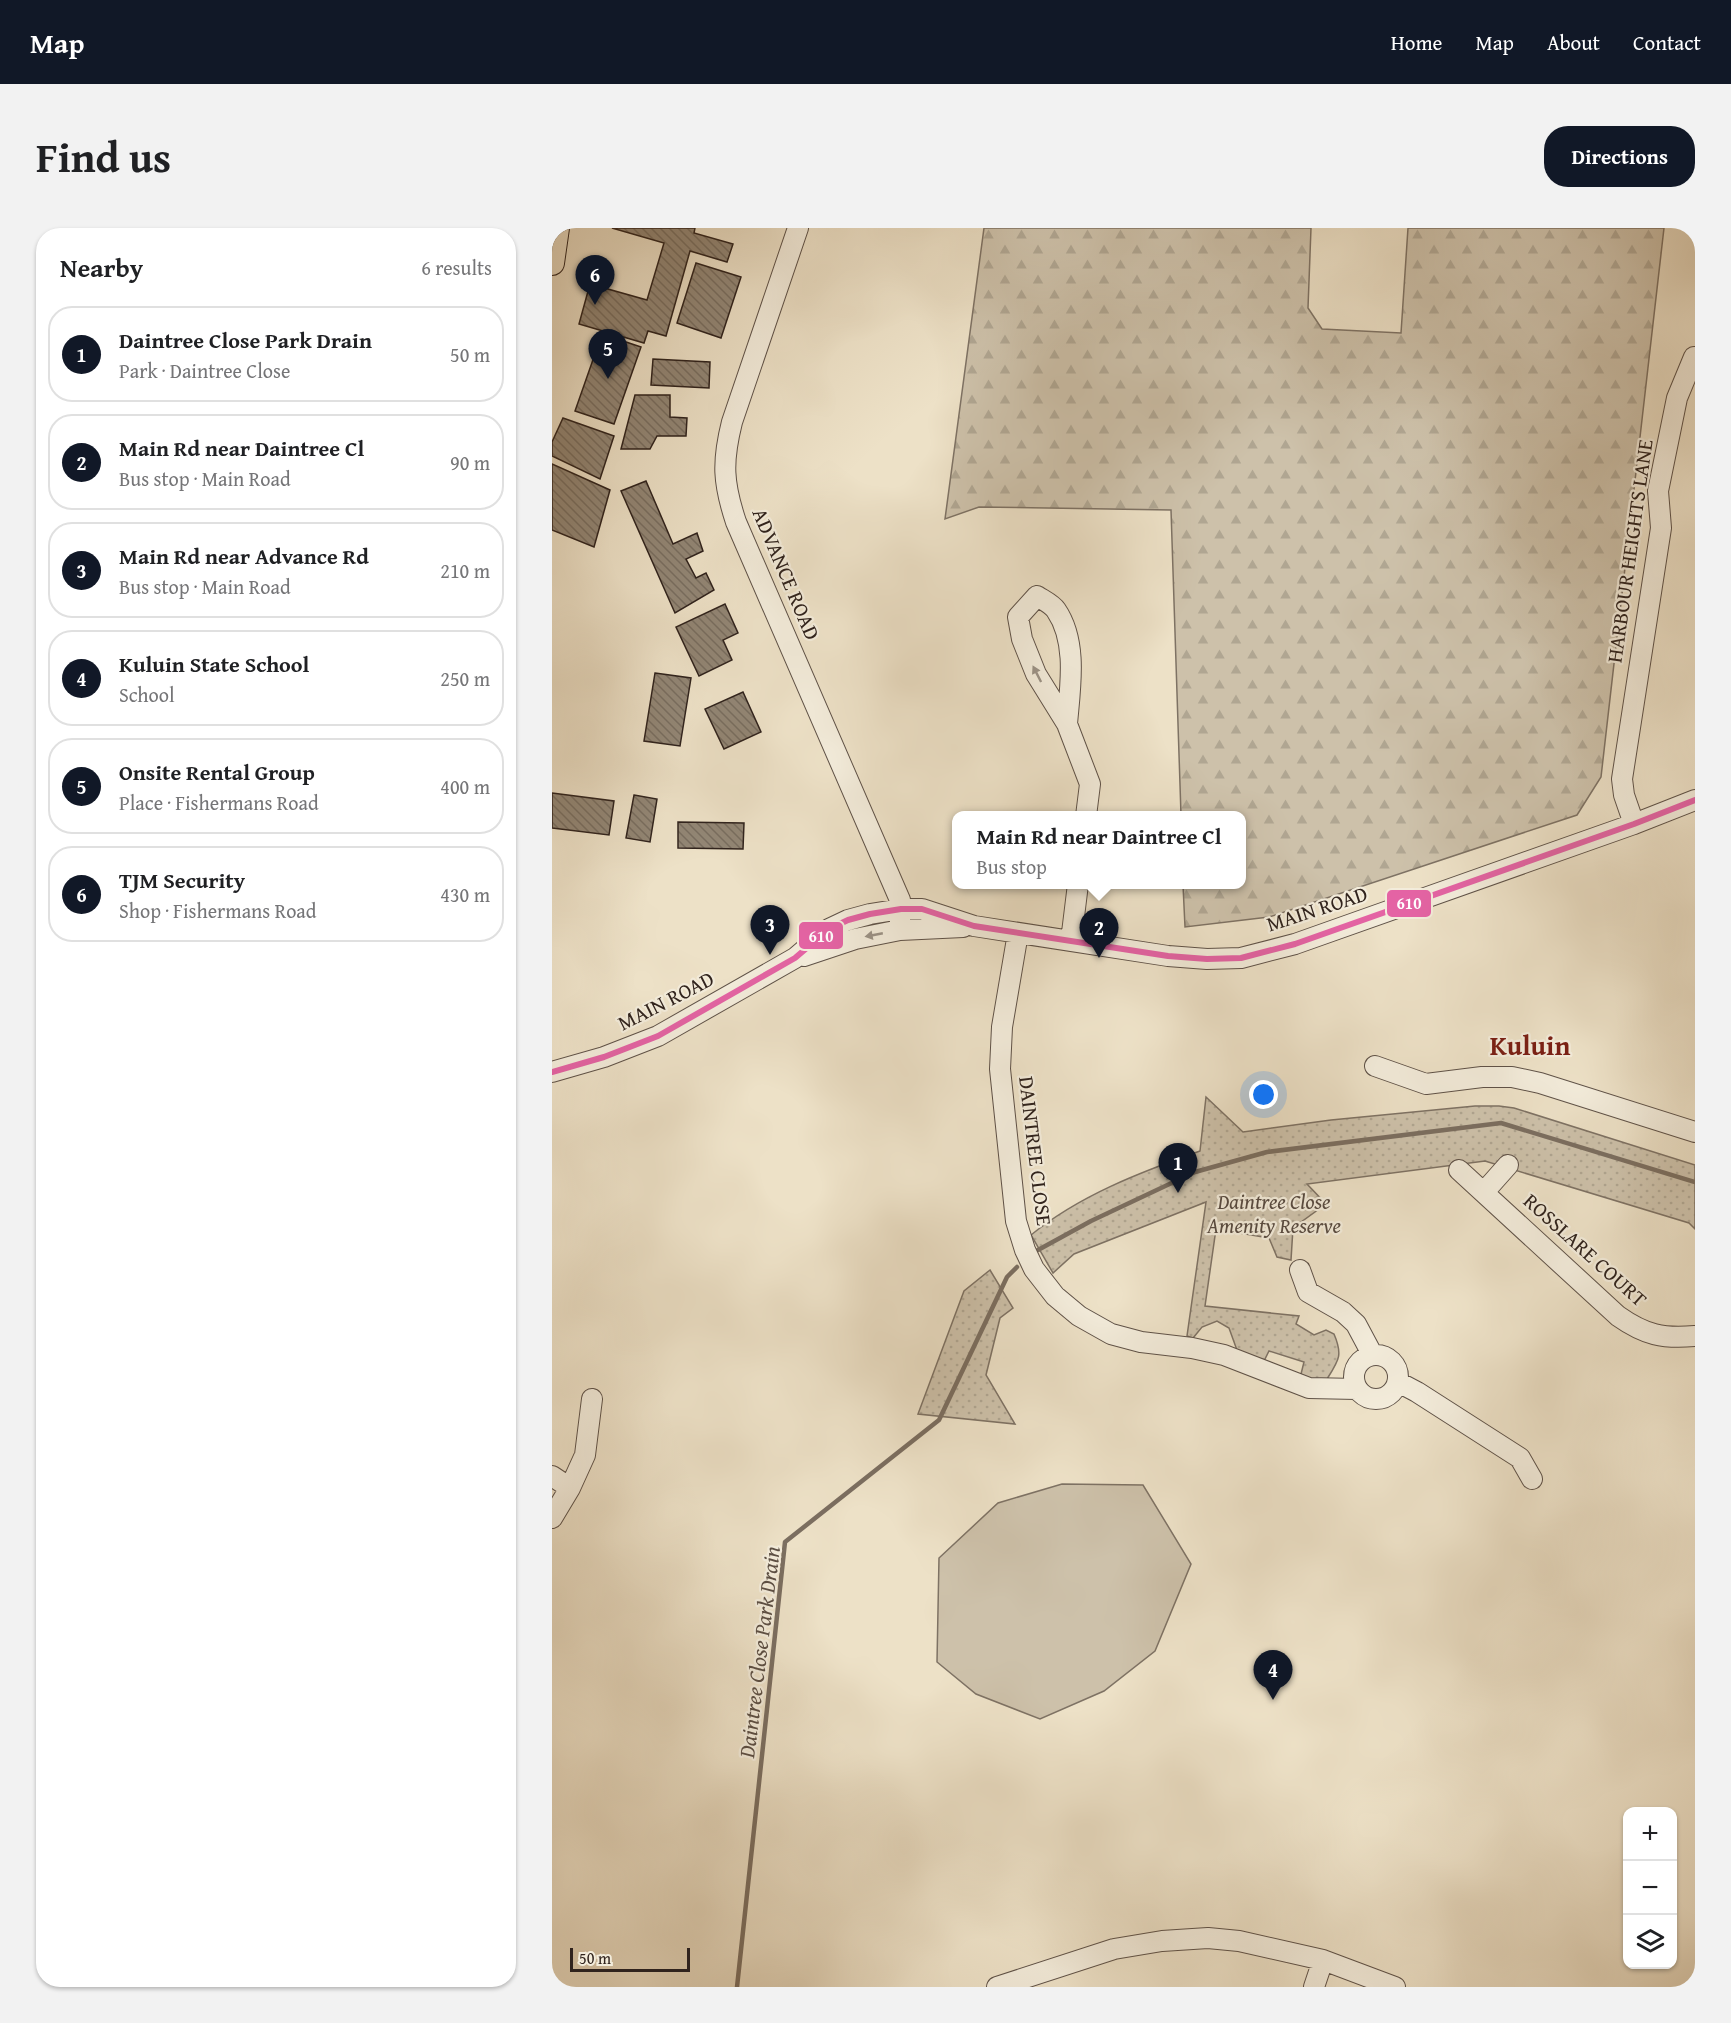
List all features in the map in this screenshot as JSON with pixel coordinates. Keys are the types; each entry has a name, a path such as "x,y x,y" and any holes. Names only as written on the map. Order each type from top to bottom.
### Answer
{"main road":[{"path":"552,263 557,228"}],"street":[{"name":"ADVANCE ROAD","path":"798,228 732,422 726,446 727,494 736,522 900,900 900,930"},
{"name":"HARBOUR HEIGHTS LANE","path":"1634,824 1624,795 1622,779 1661,528 1658,491 1677,398 1694,357"},
{"path":"1067,724 1071,670 1067,636 1055,609 1037,596 1018,617 1022,639 1036,674 1067,724 1090,784 1087,811"},
{"name":"MAIN ROAD","path":"552,1072 604,1057 658,1036 795,958 829,929 870,914 901,909 922,909 974,926 1018,933 1168,956 1207,959 1241,958 1295,944 1634,824 1695,800"},
{"path":"1071,941 1078,889"},
{"name":"MAIN ROAD","path":"795,958 855,939 900,930 974,926"},
{"name":"DAINTREE CLOSE","path":"1018,933 1002,1028 1000,1069 1016,1221 1034,1269 1055,1296 1079,1316 1111,1334 1141,1342 1192,1348 1224,1355 1309,1388 1357,1389"},
{"path":"1375,1066 1426,1083 1482,1077 1512,1077 1540,1083 1695,1132"},
{"path":"1484,1192 1508,1165"},
{"name":"ROSSLARE COURT","path":"1459,1170 1618,1316 1632,1326 1665,1337 1695,1336"},
{"path":"1300,1270 1308,1292 1343,1312 1356,1324 1372,1354"},
{"path":"1372,1354 1380,1354 1393,1361 1399,1375 1398,1382 1390,1394 1376,1399 1369,1398 1357,1389 1354,1383 1355,1368 1359,1361 1372,1354"},
{"path":"1398,1382 1520,1458 1532,1479"},
{"path":"552,1518 570,1488 585,1455 592,1399"},
{"path":"552,1476 570,1488"},
{"path":"997,1987 1022,1983 1114,1948 1162,1941 1208,1938 1239,1941 1323,1960 1395,1987"},
{"path":"1314,1987 1323,1960"}],"green space":[{"path":"984,228 1311,228 1308,308 1322,329 1401,333 1408,228 1664,228 1601,777 1577,815 1269,917 1185,927 1183,889 1246,889 1246,811 1181,811 1171,510 979,507 945,519"},
{"name":"Daintree Close Amenity Reserve","path":"1206,1097 1243,1132 1331,1120 1475,1106 1514,1108 1695,1165 1695,1229 1689,1223 1485,1161 1307,1184 1326,1204 1293,1228 1291,1260 1277,1257 1269,1238 1216,1229 1205,1306 1299,1316 1296,1324 1314,1335 1326,1330 1334,1334 1339,1352 1337,1362 1327,1379 1310,1383 1300,1378 1304,1362 1269,1351 1263,1363 1238,1353 1229,1328 1217,1321 1202,1327 1193,1338 1187,1336 1206,1202 1074,1254 1053,1273 1031,1235 1090,1196 1156,1167 1200,1151"},
{"path":"990,1270 1013,1308 1000,1318 986,1375 1015,1424 918,1414 964,1291"},
{"path":"1062,1484 1143,1485 1191,1564 1155,1651 1104,1691 1040,1719 976,1694 937,1662 939,1558 998,1503"}],"building":[{"path":"612,228 695,228 694,233 733,244 727,262 690,251 666,336 648,331 644,343 579,324 590,284 647,300 664,243"},
{"path":"696,263 741,277 721,338 677,323"},
{"path":"602,334 641,347 614,424 575,411"},
{"path":"653,359 710,362 709,388 651,385"},
{"path":"635,395 670,395 670,417 687,418 686,436 657,436 650,449 621,449"},
{"path":"563,418 614,436 600,479 552,456 552,442"},
{"path":"552,464 610,490 594,547 552,530"},
{"path":"646,481 673,544 697,533 703,551 686,559 696,578 706,573 714,590 675,613 621,491"},
{"path":"725,604 738,633 723,640 732,660 699,676 676,627"},
{"path":"655,673 691,678 680,746 644,741"},
{"path":"743,692 761,732 724,749 705,709"},
{"path":"552,793 614,801 609,835 552,828"},
{"path":"634,795 657,799 650,842 626,838"},
{"path":"678,822 744,823 743,849 678,848"}],"waterway":[{"name":"Daintree Close Park Drain","path":"1038,1250 1091,1221 1195,1172 1267,1152 1501,1123 1695,1182"},
{"name":"Daintree Close Park Drain","path":"737,1987 785,1542 939,1420 1007,1277 1017,1267"}],"transit line":[{"name":"610","path":"552,1072 604,1057 658,1036 795,958 829,929 848,920 870,914 901,909 922,909 974,926 1168,956 1207,959 1241,958 1295,944 1634,824 1695,800"}],"place":[{"name":"TJM Security","path":"595,305"},
{"name":"Onsite Rental Group","path":"608,379"},
{"name":"Main Rd near Advance Rd","path":"770,955"},
{"name":"Main Rd near Daintree Cl","path":"1099,958"},
{"name":"Daintree Close Park Drain","path":"1178,1193"},
{"name":"Kuluin State School","path":"1273,1700"}],"district":[{"name":"Kuluin","path":"1530,1046"}]}
